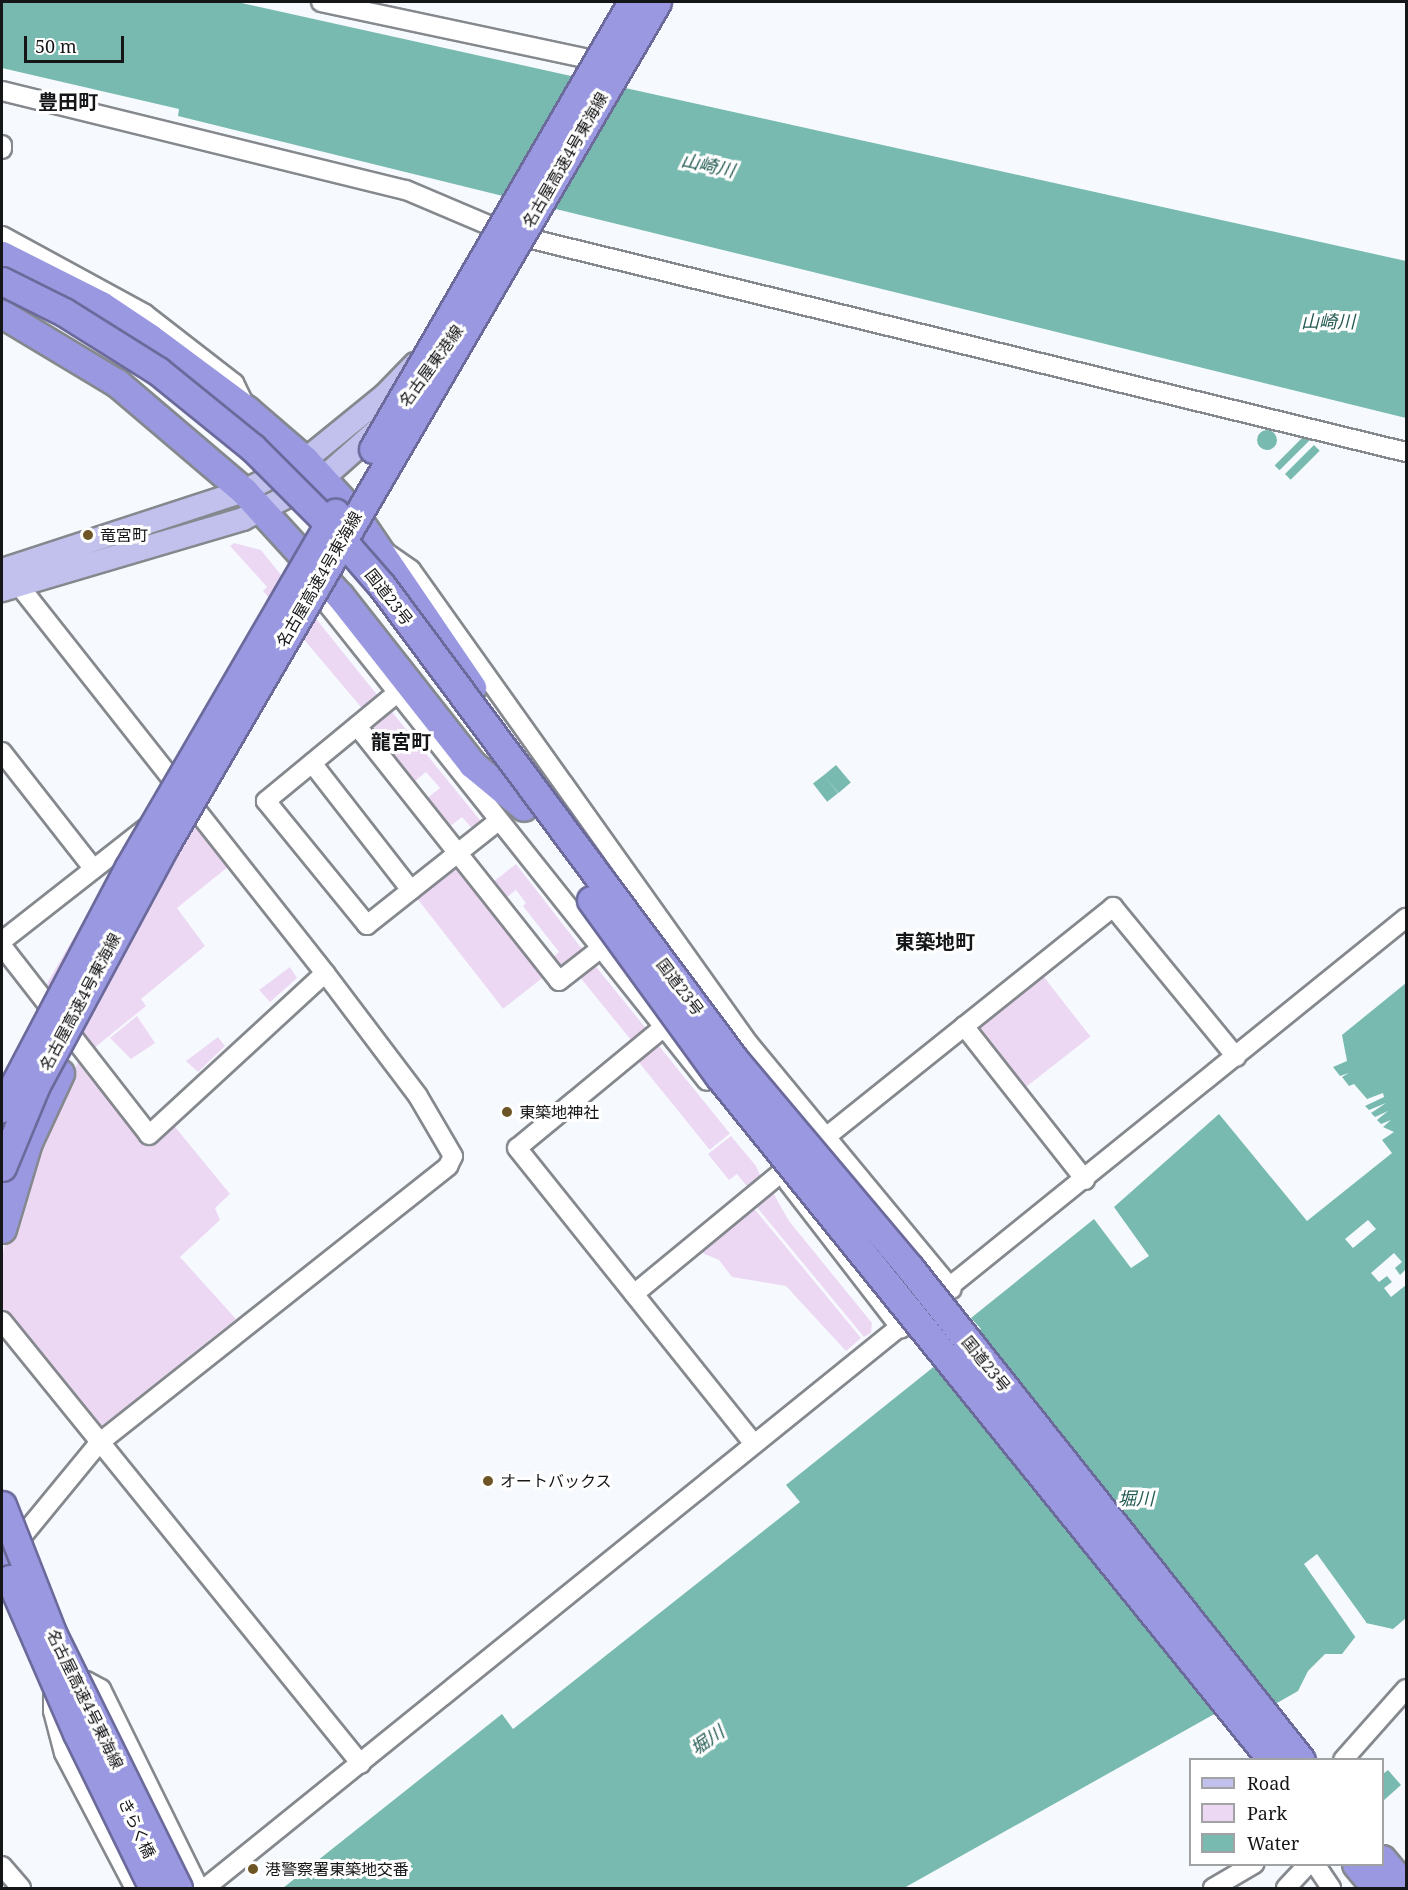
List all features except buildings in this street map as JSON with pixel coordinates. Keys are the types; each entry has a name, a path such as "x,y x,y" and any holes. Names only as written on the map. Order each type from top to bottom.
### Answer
{"highway":[{"name":"名古屋高速4号東海線","path":"2,1108 129,867 632,2"},
{"name":"名古屋高速4号東海線","path":"2,1167 36,1085 164,847 657,2"},
{"path":"2,255 101,305 247,410 314,469 375,545 513,746 524,794"},
{"name":"国道23号","path":"2,280 64,312 158,370 252,447 382,586 719,1076 1270,1758"},
{"name":"国道23号","path":"2,298 108,357 196,420 310,528 371,600 734,1059 910,1268 1299,1758"},
{"path":"2,314 117,383 253,500 316,570 472,764 524,794"},
{"path":"2,1069 102,883 205,708 228,694"},
{"path":"2,1229 28,1142 162,873 164,847"},
{"name":"名古屋高速4号東海線","path":"2,1505 53,1635 178,1888"},
{"name":"名古屋高速4号東海線","path":"2,1517 5,1553 26,1622 153,1888"},
{"path":"1371,1872 1407,1880"},
{"path":"1371,1872 1406,1888"}],"main road":[{"name":"名古屋東港線","path":"2,570 253,500 314,469 446,331 513,229 640,2"},
{"name":"名古屋東港線","path":"604,69 651,2"},
{"name":"名古屋東港線","path":"10,588 243,519 253,500"}],"street":[{"path":"321,2 604,69"},
{"path":"2,91 406,190 513,229 1407,452"},
{"path":"2,236 145,314 234,383 247,410"},
{"path":"2,329 53,357 156,426 192,446"},
{"path":"375,545 411,570 749,1044 952,1289"},
{"path":"316,570 328,605 784,1177 901,1328"},
{"path":"5,1553 99,1443 448,1166 453,1156 418,1096 325,973 185,798 10,588"},
{"path":"397,693 266,801 367,925 498,821"},
{"path":"357,726 559,981 600,949"},
{"path":"2,752 93,868"},
{"path":"312,763 411,890"},
{"path":"185,798 93,868 2,944 149,1135 325,973"},
{"path":"634,1294 784,1177 964,1026 1113,907 1236,1057"},
{"path":"205,1888 361,1764 753,1443 952,1289 1407,918"},
{"path":"964,1026 1085,1180"},
{"path":"664,1027 517,1148 753,1443"},
{"path":"2,1321 361,1764"},
{"name":"きらく橋","path":"5,1553 77,1712 108,1767 165,1888"},
{"path":"135,1888 64,1753 53,1711 53,1698 66,1686 86,1681 101,1689 199,1888"},
{"path":"1345,1758 1407,1689"},
{"path":"2,1866 21,1888"},
{"path":"1213,1888 1251,1866"},
{"path":"1286,1888 1306,1866"},
{"path":"1316,1866 1331,1888"}],"green space":[{"path":"234,543 261,550 382,701 366,713 263,591 267,587 230,546"},
{"path":"388,707 484,825 475,832 462,817 445,830 422,802 440,788 426,772 409,786 366,725"},
{"path":"188,811 229,866 177,908 205,946 141,999 146,1006 93,1049 45,987 112,871"},
{"path":"456,859 547,975 503,1009 413,893"},
{"path":"516,864 586,954 563,972 549,961 559,952 523,906 526,903 516,890 501,902 489,885"},
{"path":"593,963 649,1032 634,1044 578,975"},
{"path":"290,967 297,978 270,1002 259,990"},
{"path":"1040,972 1090,1037 1021,1091 971,1026"},
{"path":"137,1016 155,1043 131,1059 110,1038"},
{"path":"218,1037 225,1046 198,1072 186,1061"},
{"path":"655,1041 730,1133 710,1150 635,1057"},
{"path":"83,1050 149,1138 171,1122 230,1194 215,1208 220,1220 180,1257 236,1319 98,1429 2,1315 2,1257 11,1216"},
{"path":"731,1136 756,1166 762,1180 750,1190 737,1174 729,1180 708,1154"},
{"path":"772,1191 789,1221 872,1323 871,1333 864,1337 755,1205"},
{"path":"752,1206 861,1338 846,1351 786,1286 732,1277 719,1260 695,1250"}],"water":[{"name":"山崎川","path":"2,2 237,2 1406,261 1406,418 178,116 179,109 2,68"},
{"path":"1267,430 1274,433 1277,440 1274,447 1267,450 1260,447 1257,440 1260,433"},
{"path":"1305,435 1310,440 1280,470 1275,465"},
{"path":"1314,445 1320,451 1291,480 1285,474"},
{"path":"836,765 851,783 839,793 824,775"},
{"path":"824,775 838,793 827,802 813,784"},
{"name":"堀川","path":"1406,983 1406,1269 1400,1275 1395,1268 1402,1262 1394,1253 1371,1273 1379,1282 1387,1276 1392,1282 1384,1288 1391,1297 1406,1285 1406,1618 1393,1629 1366,1623 1342,1654 1325,1654 1308,1671 1298,1691 1232,1729 1218,1712 904,1888 283,1888 502,1714 513,1729 800,1502 786,1485 981,1329 971,1318 1094,1219 1131,1268 1149,1256 1114,1207 1219,1114 1307,1221 1392,1153 1382,1140 1394,1132 1383,1127 1391,1120 1381,1124 1377,1120 1388,1111 1375,1117 1371,1113 1386,1103 1369,1110 1365,1106 1384,1097 1383,1093 1367,1099 1354,1084 1349,1086 1342,1077 1349,1073 1340,1076 1333,1067 1347,1061 1342,1035","holes":["1368,1220 1376,1229 1353,1248 1345,1239"]},
{"path":"1388,1770 1401,1785 1384,1800 1384,1773"}],"pier":[{"path":"1317,1554 1366,1622 1366,1630 1356,1638 1304,1564"}],"place":[{"name":"竜宮町","path":"88,535"},
{"name":"東築地神社","path":"507,1112"},
{"name":"オートバックス","path":"488,1481"},
{"name":"港警察署東築地交番","path":"253,1869"}],"district":[{"name":"豊田町","path":"68,101"},
{"name":"龍宮町","path":"401,741"},
{"name":"東築地町","path":"935,941"}]}
